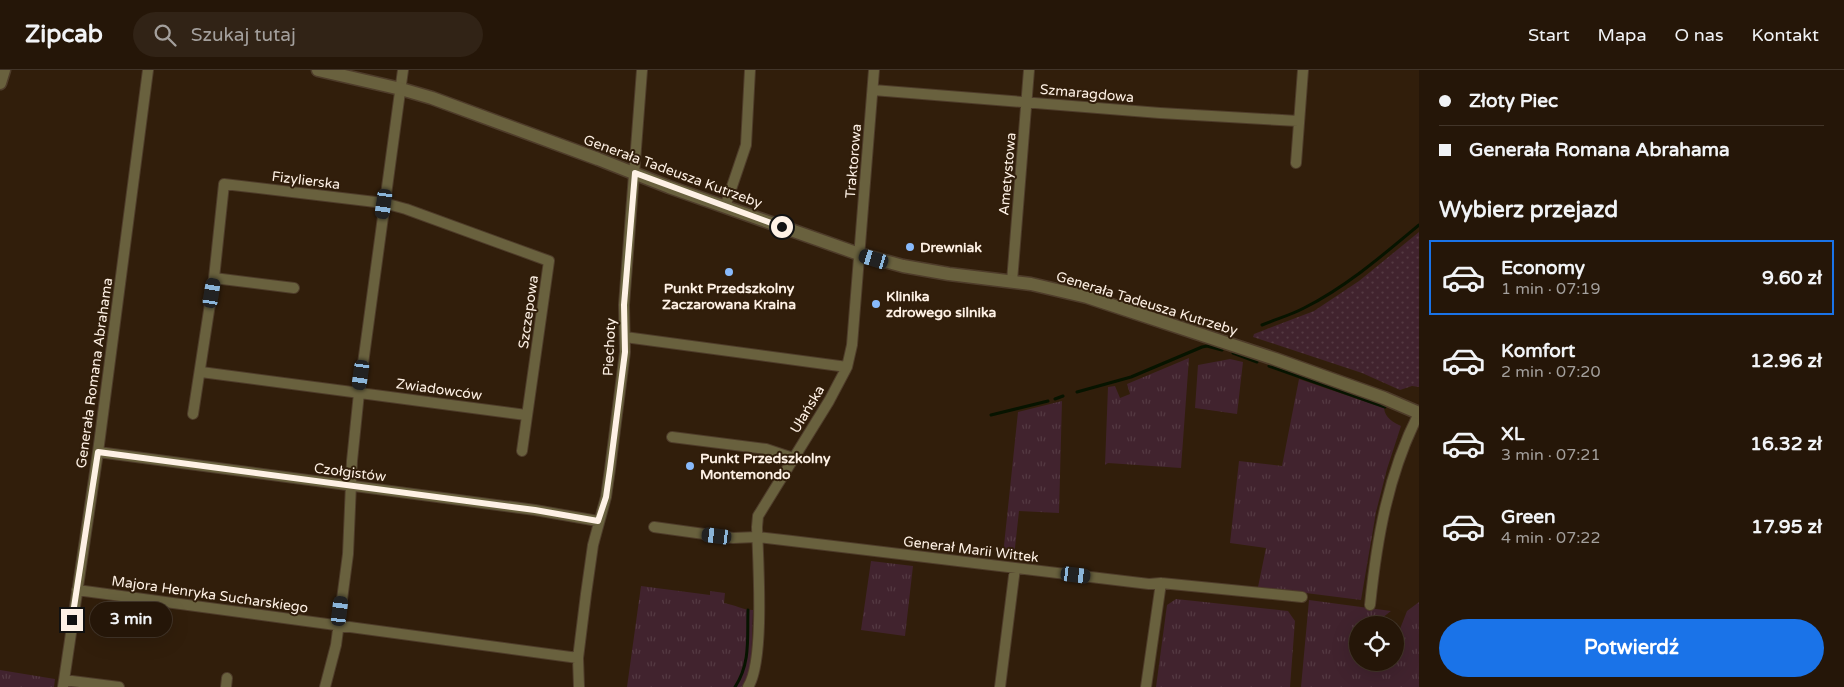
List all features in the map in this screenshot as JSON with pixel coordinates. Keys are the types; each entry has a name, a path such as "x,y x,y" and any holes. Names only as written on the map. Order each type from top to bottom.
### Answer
{"street":[{"path":"0,83 4,70"},
{"name":"Generała Romana Abrahama","path":"63,683 98,452 148,70"},
{"name":"Generała Tadeusza Kutrzeby","path":"318,70 401,89 475,113 725,207 859,254 929,271 1012,281 1087,297 1333,379 1419,413"},
{"path":"325,687 338,625 348,554 359,392 403,70"},
{"name":"Piechoty","path":"579,687 578,658 593,545 606,497 625,337 624,305 642,70"},
{"path":"725,207 746,145 750,70"},
{"name":"Traktorowa","path":"859,254 874,70"},
{"name":"Ametystowa","path":"1012,281 1029,70"},
{"path":"1296,163 1303,70"},
{"name":"Szmaragdowa","path":"873,90 1160,113 1298,121"},
{"name":"Fizylierska","path":"214,278 224,184 384,204"},
{"name":"Szczepowa","path":"384,204 406,209 549,261 522,451"},
{"name":"Ułańska","path":"748,687 757,663 759,604 758,516 829,401 847,367 852,345 859,254"},
{"path":"194,414 196,388 201,372 214,278 294,288"},
{"path":"625,337 847,367"},
{"name":"Zwiadowców","path":"201,372 526,415"},
{"path":"1370,605 1378,540 1385,504 1403,447 1419,413"},
{"path":"672,437 766,449 793,458"},
{"name":"Czołgistów","path":"98,452 352,487 526,508 598,521"},
{"name":"Generał Marii Wittek","path":"654,528 733,538 757,537 1149,584 1161,583 1302,596"},
{"path":"1000,687 1015,568"},
{"path":"1146,687 1161,583"},
{"name":"Majora Henryka Sucharskiego","path":"77,590 578,658"},
{"path":"63,683 120,687"}],"green space":[{"path":"1419,232 1419,387 1412,386 1400,390 1362,373 1253,337 1254,334 1314,311 1359,281"},
{"path":"1189,358 1181,468 1108,463 1105,465 1108,387 1115,386 1120,398 1130,394 1127,384"},
{"path":"1230,359 1243,362 1237,414 1195,408 1198,365"},
{"path":"1299,379 1384,408 1388,417 1401,426 1376,512 1361,600 1258,587 1266,548 1230,543 1239,461 1282,466"},
{"path":"1062,401 1059,513 1019,511 1014,557 1003,555 1018,412"},
{"path":"871,561 913,566 905,636 861,630"},
{"path":"641,586 710,595 710,591 725,593 724,603 753,610 751,667 742,687 627,687"},
{"path":"1176,599 1288,611 1295,621 1290,687 1156,687 1167,605"},
{"path":"1309,600 1391,611 1385,616 1349,616 1349,671 1404,671 1404,619 1407,611 1419,602 1419,687 1301,687"},
{"path":"0,670 55,679 54,687 0,687"}],"waterway":[{"path":"1262,325 1320,300 1364,270 1419,225"},
{"path":"1077,392 1131,377 1202,347 1207,346 1222,350"},
{"path":"1233,353 1257,362"},
{"path":"1269,366 1385,407"},
{"path":"1055,399 1063,396"},
{"path":"991,415 1048,401"},
{"path":"735,687 744,669 746,659 748,610"}],"place":[{"name":"Drewniak","path":"910,247"},
{"name":"Punkt Przedszkolny Zaczarowana Kraina","path":"729,272"},
{"name":"Klinika zdrowego silnika","path":"876,304"},
{"name":"Punkt Przedszkolny Montemondo","path":"690,466"}],"route":[{"path":"72,620 98,452 535,510 598,521 606,497 625,352 624,305 635,173 782,227"}]}
